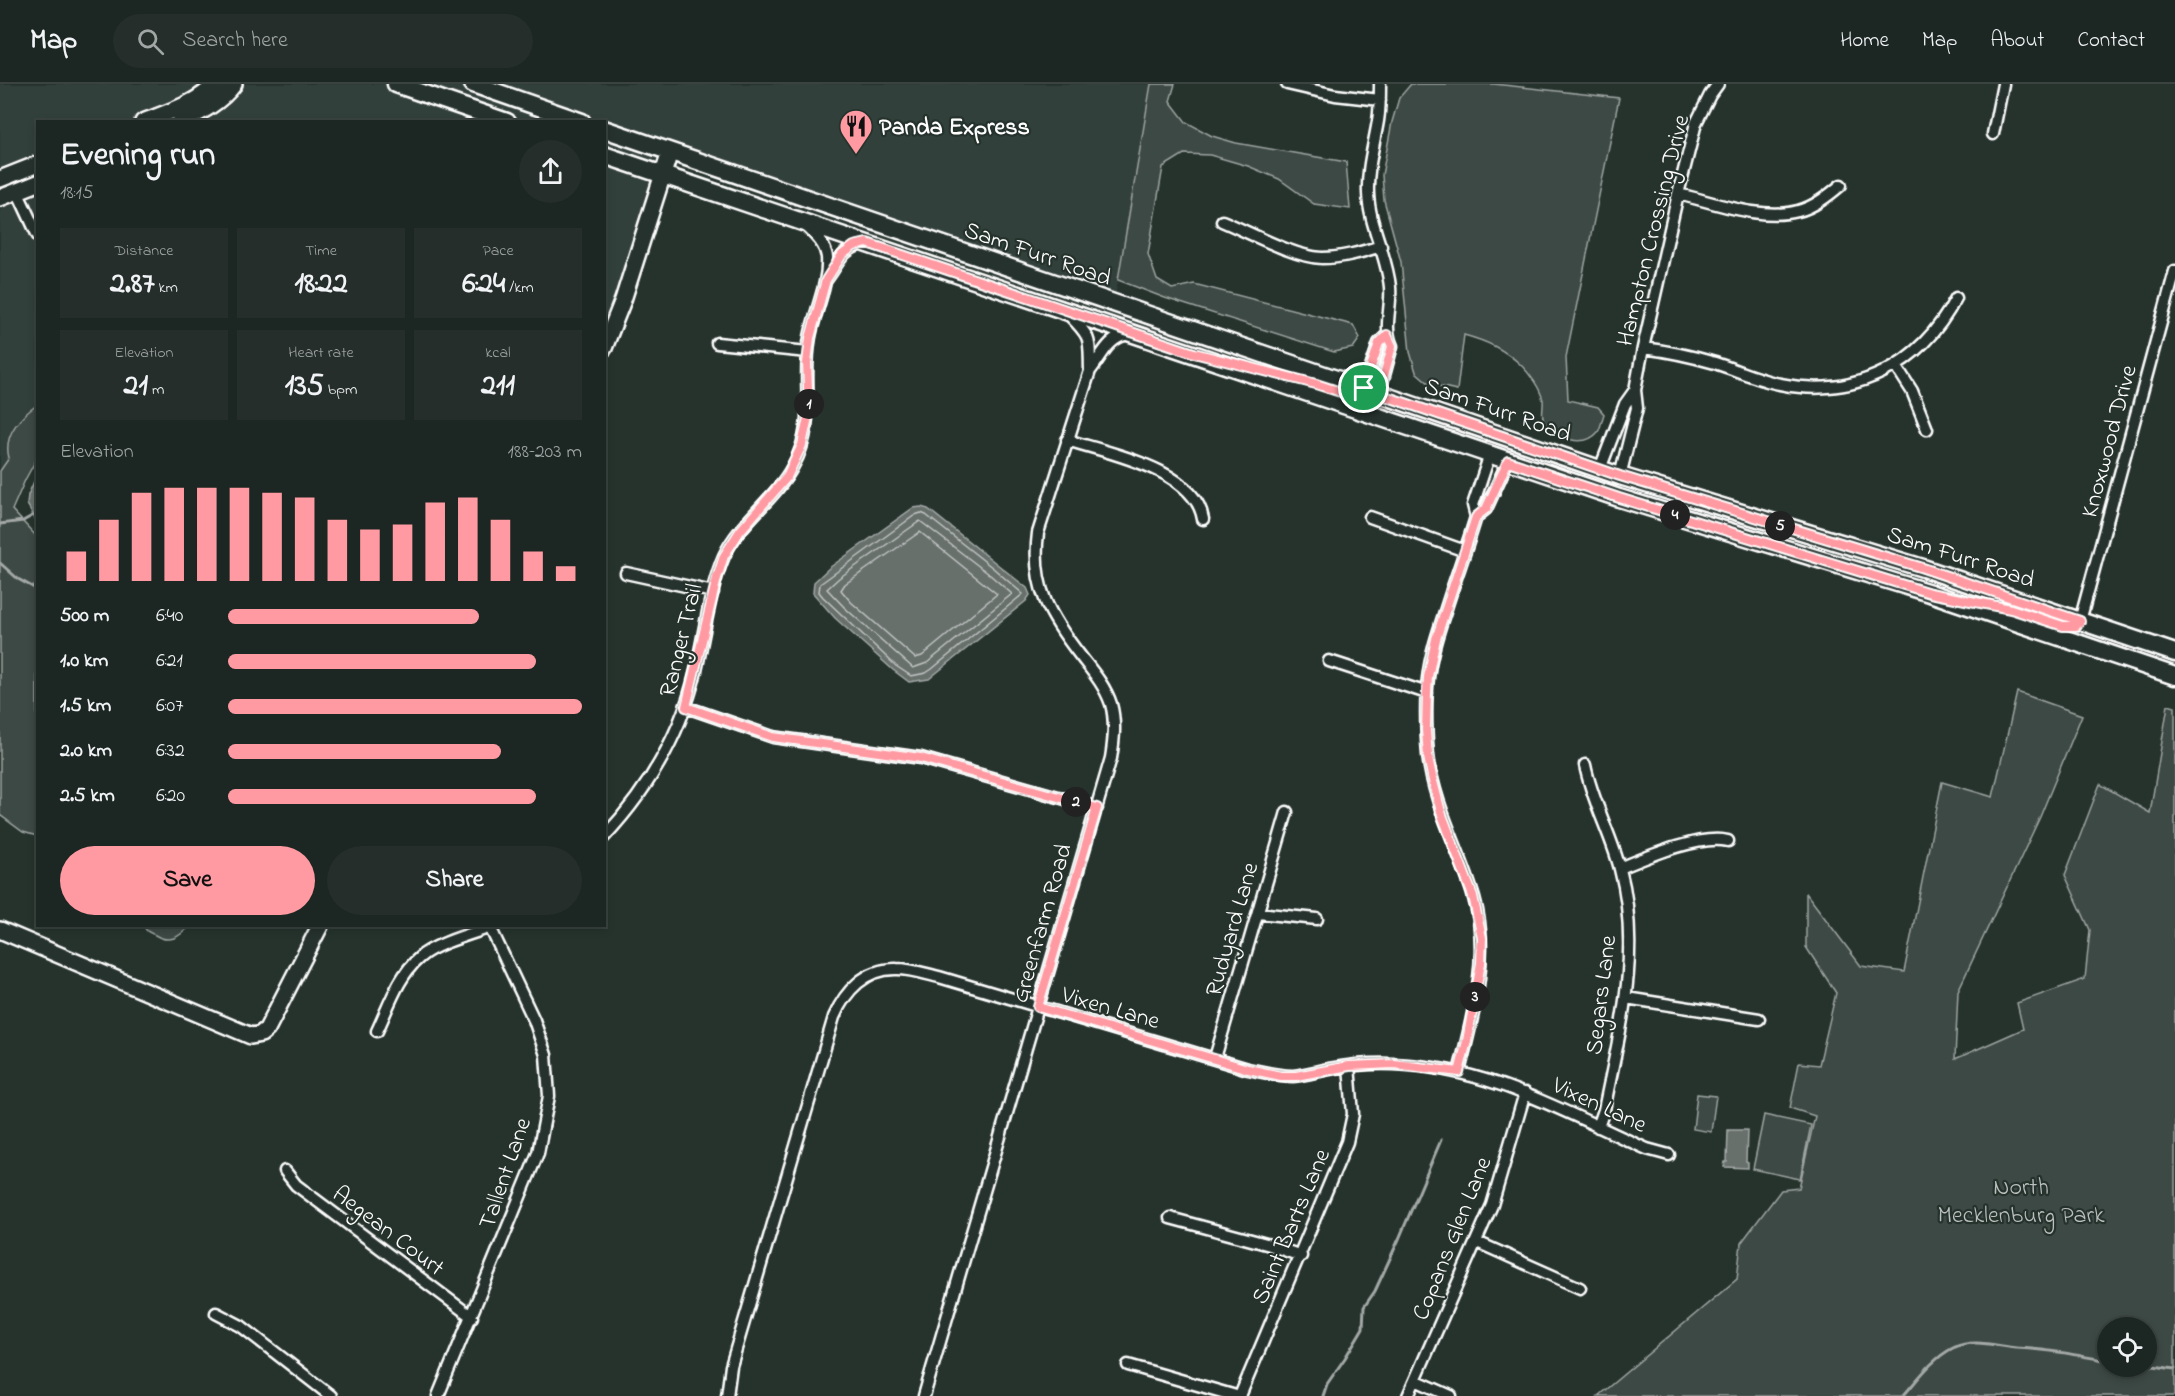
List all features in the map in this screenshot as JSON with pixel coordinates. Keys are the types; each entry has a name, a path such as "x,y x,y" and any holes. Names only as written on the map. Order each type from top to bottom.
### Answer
{"main road":[{"path":"396,84 501,120"},
{"path":"473,84 576,120"},
{"name":"Sam Furr Road","path":"606,130 1017,272 1620,476 1923,568 2175,652"},
{"name":"Sam Furr Road","path":"606,156 1508,461 1639,504 1930,593 2175,676"},
{"path":"1194,353 1316,384 1363,399 1372,391"},
{"path":"1490,454 1508,450 1585,474 1692,499"},
{"path":"1930,593 2011,609 2063,626 2076,626 2080,621"}],"street":[{"path":"148,120 200,97 215,84"},
{"path":"184,120 198,114 216,101 234,84"},
{"path":"1287,84 1335,95 1380,100"},
{"path":"1372,391 1392,346 1387,335 1390,287 1368,196 1369,166 1378,118 1380,84"},
{"name":"Hampton Crossing Drive","path":"1620,476 1637,408 1635,390 1643,348 1678,194 1696,123 1718,84"},
{"path":"1993,134 2003,84"},
{"path":"606,343 623,300 670,152"},
{"path":"0,179 36,165"},
{"path":"36,175 17,186 17,191 36,232"},
{"path":"0,198 36,184"},
{"path":"1678,194 1755,212 1775,214 1798,211 1808,207 1823,200 1842,185"},
{"name":"Ranger Trail","path":"606,831 622,817 671,742 686,707 713,592 724,556 733,540 778,490 795,464 802,445 809,413 808,352 826,280 826,253 823,244 800,221"},
{"path":"1222,221 1293,251 1319,258 1357,254 1381,246"},
{"name":"Ranger Trail","path":"826,280 842,255 854,246 867,243"},
{"name":"Knoxwood Drive","path":"2080,621 2175,271"},
{"path":"1643,348 1690,357 1778,384 1808,388 1852,384 1879,375 1896,366 1924,344 1946,316 1956,298"},
{"name":"Greenfarm Road","path":"924,1396 1112,759 1114,730 1111,705 1098,678 1050,614 1037,573 1035,557 1038,533 1090,371 1089,341 1079,325 1062,309"},
{"name":"Greenfarm Road","path":"1090,371 1112,340 1120,335 1134,333"},
{"path":"1372,391 1379,343 1387,335"},
{"path":"717,343 808,352"},
{"path":"1896,366 1912,392 1927,429"},
{"name":"Hampton Crossing Drive","path":"1600,469 1625,404 1635,390"},
{"path":"1068,440 1165,473 1194,497 1202,511 1203,519"},
{"path":"1459,1072 1481,963 1482,938 1473,896 1441,812 1433,781 1428,748 1427,693 1429,669 1436,639 1476,517 1473,505 1490,454"},
{"path":"1476,517 1486,509 1508,461"},
{"path":"1370,517 1465,551"},
{"path":"626,573 713,592"},
{"path":"1329,661 1427,693"},
{"path":"686,707 773,737 921,758 1097,808"},
{"name":"Segars Lane","path":"1585,765 1590,787 1620,868 1627,900 1630,952 1626,998 1604,1110 1598,1127"},
{"name":"Rudyard Lane","path":"1215,1058 1287,812"},
{"path":"1620,868 1703,840 1718,838 1728,841"},
{"path":"1258,913 1308,920 1317,919"},
{"path":"0,930 251,1036 261,1034 267,1029 319,927"},
{"path":"377,1030 399,983 420,957 453,940 489,927"},
{"name":"Tallent Lane","path":"438,1396 538,1153 549,1096 549,1069 546,1055 534,1020 492,927"},
{"name":"Vixen Lane","path":"727,1396 731,1366 834,1017 846,994 864,978 879,971 897,969 939,977 1248,1069 1281,1076 1296,1076 1349,1066 1394,1064 1459,1072 1526,1093 1647,1149 1669,1155"},
{"path":"1626,998 1759,1019"},
{"name":"Saint Barts Lane","path":"1238,1396 1301,1256 1336,1173 1352,1127 1353,1096 1349,1066"},
{"name":"Copans Glen Lane","path":"1408,1396 1477,1242 1501,1180 1526,1093"},
{"name":"Aegean Court","path":"285,1171 296,1185 463,1313 472,1317"},
{"path":"1170,1218 1270,1245 1301,1256"},
{"path":"1477,1242 1580,1288"},
{"path":"216,1313 241,1326 331,1396"},
{"path":"1128,1365 1238,1396"},
{"path":"1415,1380 1451,1396"}],"shaded area":[{"path":"0,84 1151,84 1114,304 670,152 606,329 606,120 36,120 36,435 30,444 0,552"}],"green space":[{"path":"1151,84 1175,84 1170,101 1186,122 1212,136 1236,143 1346,162 1350,209 1314,204 1279,179 1248,166 1210,155 1184,154 1163,167 1148,254 1157,280 1172,289 1194,284 1353,325 1360,338 1353,348 1334,352 1165,298 1118,280"},
{"path":"1411,84 1494,84 1619,98 1566,357 1568,400 1598,407 1604,414 1598,432 1592,437 1578,441 1570,440 1550,428 1543,418 1542,395 1528,373 1508,354 1480,340 1464,335 1457,390 1430,384 1416,372 1410,352 1401,262 1384,200 1382,175 1399,98"},
{"path":"36,406 36,460 12,510 36,536 36,836 23,832 0,815 0,471 9,458 8,442 14,427"},
{"name":"North Mecklenburg Park","path":"2017,692 2082,715 2040,817 1958,991 1955,1059 2023,1029 2017,1003 2085,979 2090,930 2065,875 2100,784 2150,813 2168,705 2175,707 2175,1396 1598,1396 1737,1279 1741,1243 1781,1190 1799,1188 1815,1116 1790,1108 1799,1063 1819,1065 1836,993 1806,947 1806,893 1861,966 1904,972 1942,782 1993,797"},
{"path":"144,927 189,927 170,939 160,938"},
{"path":"1697,1094 1716,1096 1711,1132 1693,1129"},
{"path":"1764,1115 1811,1125 1800,1179 1753,1169"}],"water":[{"path":"36,477 36,520 27,504 28,495"},
{"path":"913,508 928,509 1027,588 1030,595 1026,601 929,679 909,682 835,618 813,593 814,582 829,568"},
{"path":"1728,1130 1747,1130 1746,1162 1748,1168 1724,1167 1727,1162"}],"waterway":[{"path":"0,524 23,521 32,516"},
{"path":"0,563 18,579 36,589"},
{"path":"1323,1396 1327,1384 1363,1328 1364,1307 1375,1291 1399,1239 1441,1140"},
{"path":"1903,1396 1939,1357 1961,1345 1985,1344 2051,1351 2097,1359"},
{"path":"2157,1367 2175,1369"}],"place":[{"name":"Panda Express","path":"856,155"}],"route":[{"path":"1364,388 1379,343 1387,335 1392,346 1379,394 1620,476 1923,568 2080,621 2076,626 2063,626 2011,609 1930,593 1619,498 1508,461 1486,509 1476,517 1436,639 1428,677 1426,730 1428,757 1441,812 1478,912 1482,938 1481,963 1459,1072 1419,1066 1376,1064 1349,1066 1296,1076 1281,1076 1248,1069 1038,1007 1097,808 921,758 773,737 686,707 724,556 740,531 778,490 795,464 802,445 809,413 808,352 816,315 826,280 842,255 854,246 867,243 1194,353 1316,384 1363,399 1379,394 1364,388"}]}
